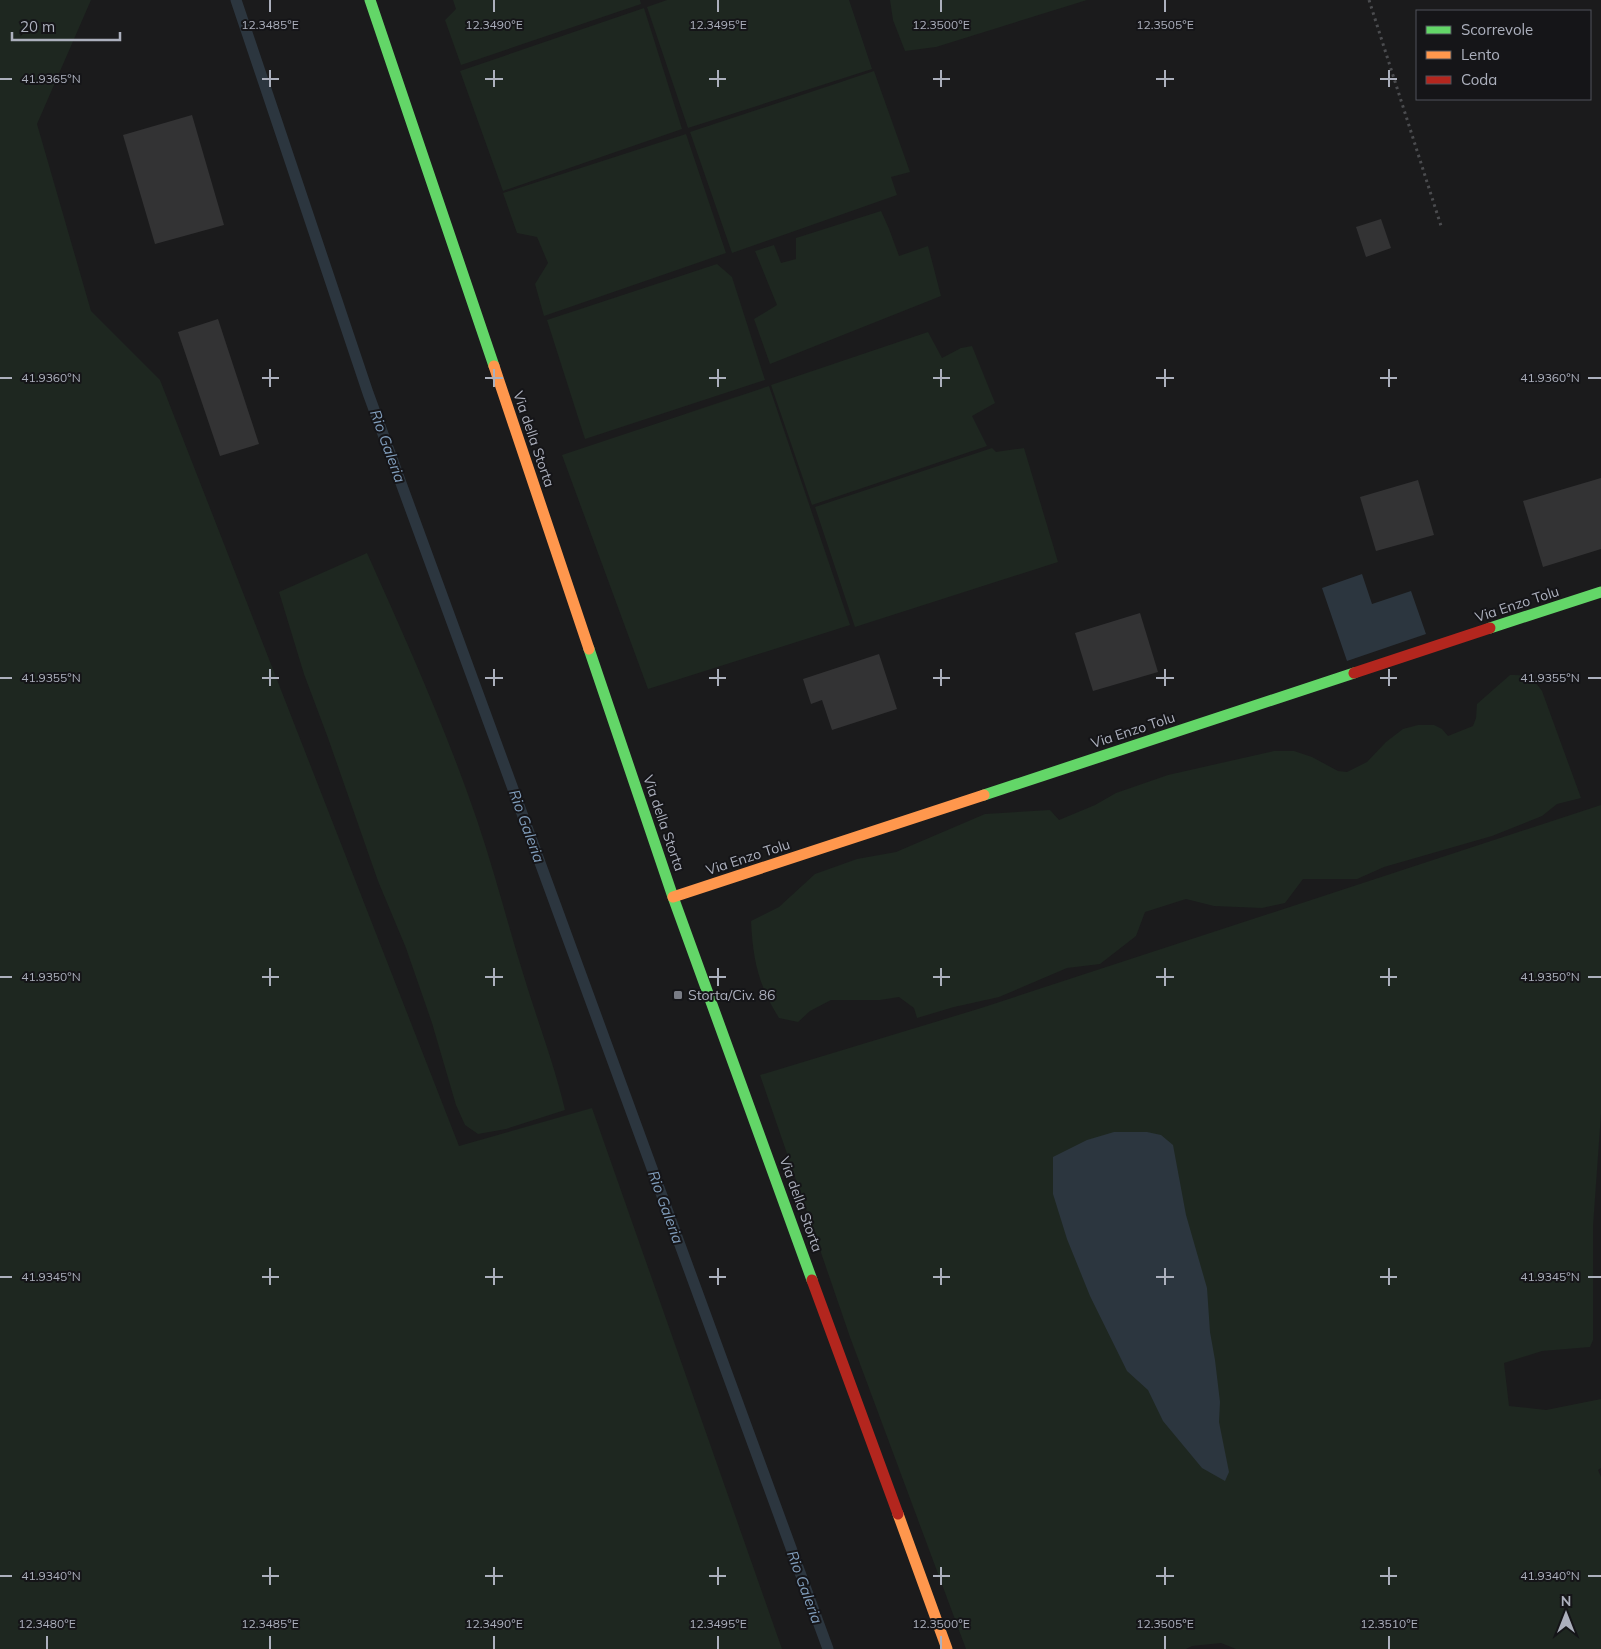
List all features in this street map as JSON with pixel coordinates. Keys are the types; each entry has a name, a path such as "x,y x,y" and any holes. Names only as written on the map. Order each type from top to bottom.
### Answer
{"main road":[{"name":"Via della Storta","path":"370,0 596,673 674,897 948,1649"},
{"name":"Via Enzo Tolu","path":"674,897 1601,592"}],"path":[{"path":"1369,0 1442,230"}],"shaded area":[{"path":"0,0 91,0 37,124 91,311 160,380 459,1146 592,1108 782,1649 0,1649"},
{"path":"453,0 640,0 641,4 461,65 445,20 456,9"},
{"path":"667,0 849,0 872,69 688,128 647,7"},
{"path":"890,0 1087,0 936,47 905,51 893,20"},
{"path":"644,8 682,129 503,191 460,71"},
{"path":"874,71 910,172 891,177 897,195 732,253 690,132"},
{"path":"686,134 726,253 544,316 535,284 548,263 537,237 517,233 503,193"},
{"path":"881,211 899,256 928,246 941,296 770,364 754,319 777,305 755,251 774,245 781,263 796,259 796,238"},
{"path":"717,264 732,277 765,380 585,439 547,320"},
{"path":"928,332 942,358 961,348 972,346 995,403 972,416 987,446 812,505 771,385"},
{"path":"769,386 850,625 648,689 562,455"},
{"path":"992,448 996,452 1024,448 1058,562 855,627 815,507"},
{"path":"367,553 425,685 465,786 490,860 520,963 557,1078 565,1110 506,1129 478,1134 465,1125 456,1105 432,1023 406,948 378,881 304,674 279,592"},
{"path":"1362,574 1372,604 1411,591 1426,634 1347,661 1322,588"},
{"path":"1510,675 1529,678 1542,691 1581,798 1557,804 1542,816 1492,836 1384,867 1357,879 1303,879 1285,903 1262,908 1214,906 1186,899 1145,912 1136,936 1100,964 1067,968 999,997 917,1018 914,1008 899,997 880,1000 831,1000 810,1011 798,1022 779,1018 761,983 753,948 751,921 779,907 815,874 857,859 896,852 985,814 1050,810 1059,820 1095,805 1116,793 1168,775 1274,751 1294,751 1312,757 1338,771 1347,772 1367,762 1386,742 1403,729 1418,725 1434,725 1442,729 1448,736 1473,726 1476,718 1477,704"},
{"path":"1601,805 1601,1114 1593,1226 1593,1340 1590,1347 1542,1351 1504,1363 1509,1406 1546,1410 1601,1399 1601,1468 1598,1470 1601,1477 1601,1649 1236,1649 1221,1643 1192,1646 1186,1649 966,1649 850,1337 760,1075 978,1009"},
{"path":"1114,1132 1147,1132 1161,1135 1173,1145 1186,1215 1207,1288 1210,1332 1220,1402 1219,1422 1229,1472 1225,1481 1202,1468 1163,1421 1148,1390 1127,1371 1090,1296 1067,1239 1053,1194 1053,1157 1087,1140"}],"building":[{"path":"192,115 224,225 155,244 123,135"},
{"path":"1381,219 1391,248 1366,257 1356,227"},
{"path":"218,319 259,444 220,456 178,332"},
{"path":"1601,478 1601,549 1543,567 1523,501"},
{"path":"1418,480 1434,535 1376,551 1360,497"},
{"path":"1140,613 1158,672 1093,691 1075,633"},
{"path":"879,654 897,709 832,730 822,700 811,704 803,679"}],"waterway":[{"name":"Rio Galeria","path":"236,0 368,393 828,1649"}],"traffic: fast":[{"path":"370,0 494,366"},
{"path":"1490,628 1601,592"},
{"path":"589,649 673,897 812,1280"},
{"path":"984,795 1354,673"}],"traffic: slow":[{"path":"494,366 589,649"},
{"path":"673,897 984,795"},
{"path":"898,1514 947,1649"}],"traffic: jam":[{"path":"1354,673 1490,628"},
{"path":"812,1280 898,1514"}],"place":[{"name":"Storta/Civ. 86","path":"678,995"}]}
